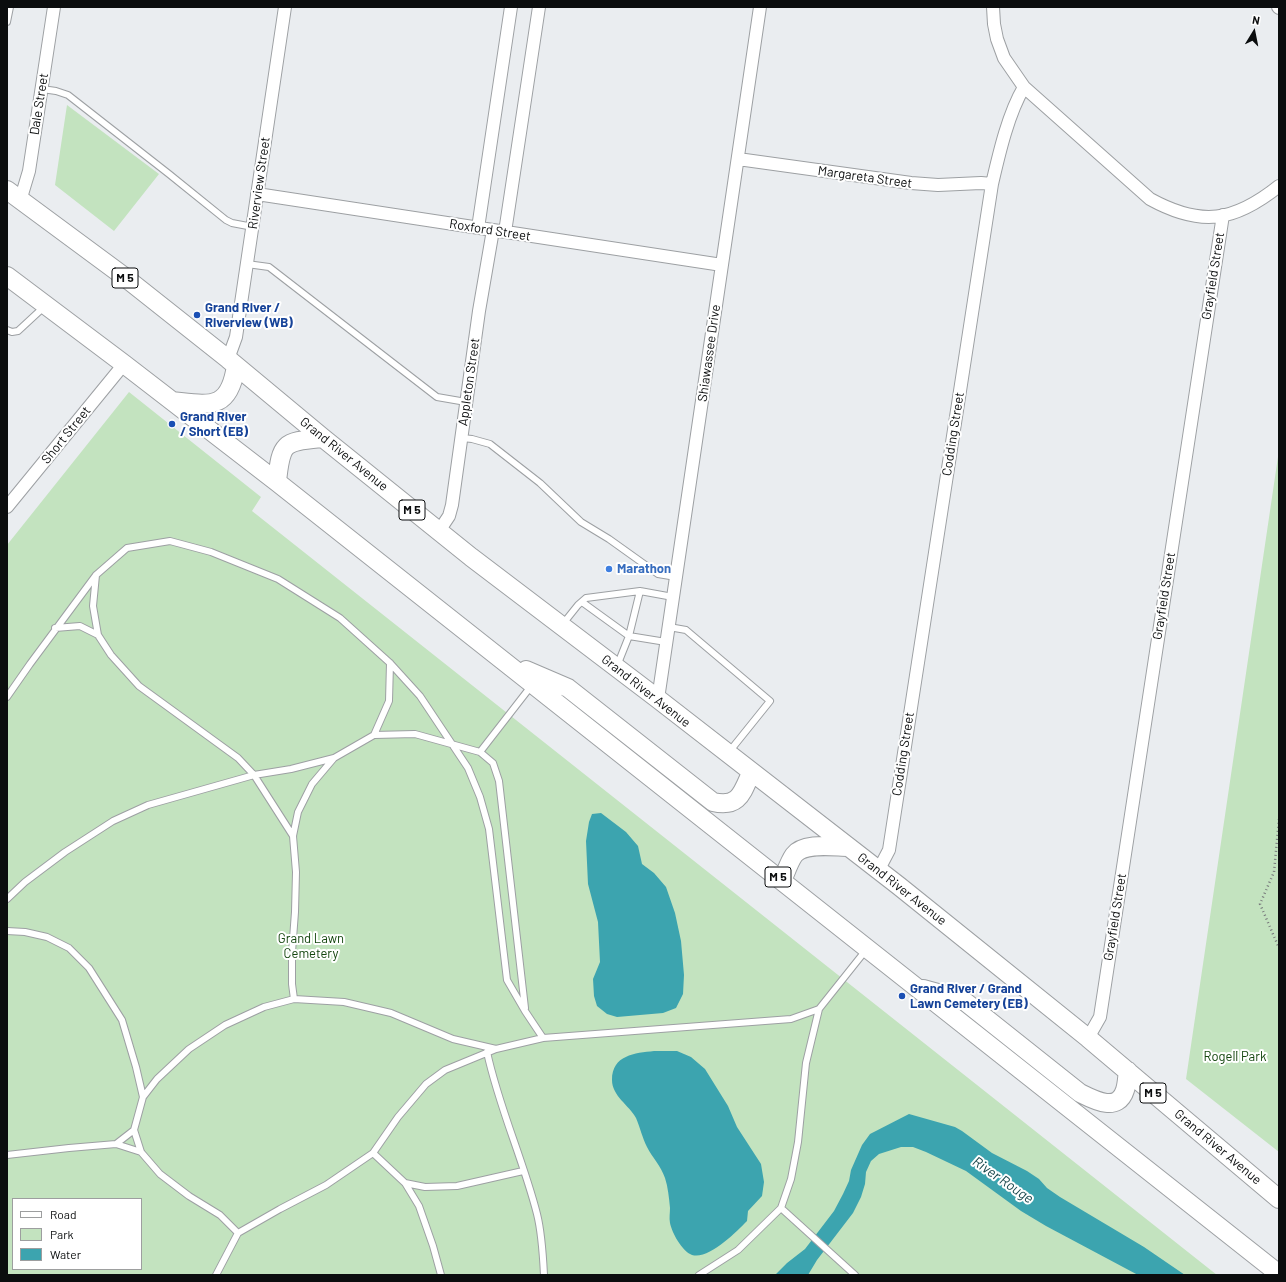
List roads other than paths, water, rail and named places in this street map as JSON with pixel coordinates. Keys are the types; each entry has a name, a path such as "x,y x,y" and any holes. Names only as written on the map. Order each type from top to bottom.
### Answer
{"main road":[{"name":"Grand River Avenue","path":"14,195 122,275 232,362 439,532 658,699 751,773 878,870 1088,1038 1279,1199"},
{"name":"M 5","path":"7,277 124,364 277,482 1279,1274"},
{"path":"172,401 212,404 225,397 234,380 232,362"},
{"path":"277,482 281,452 288,444 303,440 323,438"},
{"path":"501,659 568,688 713,802 724,805 739,798 751,773"},
{"path":"782,881 795,854 801,849 814,846 849,847"},
{"path":"916,988 963,1000 1080,1093 1098,1102 1110,1104 1118,1101 1122,1097 1125,1090 1128,1071"}],"street":[{"name":"Dale Street","path":"14,195 29,171 54,7"},
{"name":"Riverview Street","path":"232,362 285,7"},
{"path":"478,228 511,7"},
{"path":"506,232 539,7"},
{"name":"Shiawassee Drive","path":"658,699 760,7"},
{"path":"993,7 994,24 999,45 1007,63 1024,87 1150,199 1168,209 1188,216 1202,218 1223,215"},
{"name":"Codding Street","path":"878,870 889,850 992,184 1017,99 1024,87"},
{"name":"Margareta Street","path":"738,159 926,184 981,182 992,184"},
{"name":"Grayfield Street","path":"1088,1038 1100,1016 1223,215 1250,206 1262,200 1279,186"},
{"name":"Roxford Street","path":"257,194 722,265"},
{"name":"Appleton Street","path":"439,532 449,516 452,505 466,402 493,230"},
{"name":"Short Street","path":"7,507 124,364"}],"lane":[{"path":"7,22 10,7"},
{"path":"42,89 68,95 226,220 232,224 253,227"},
{"path":"247,264 268,267 437,397 466,402"},
{"path":"7,330 12,332 18,331 46,306"},
{"path":"462,438 490,444 540,483 581,522 609,538 658,574 676,577"},
{"path":"7,697 55,628 96,575 127,548 170,541 211,552 278,579 340,618 390,663 420,696 468,768 480,797 488,829 507,980 543,1038"},
{"path":"96,575 93,606 98,635 111,655 139,686 238,758 254,775 293,836"},
{"path":"561,625 586,598 640,591 673,597"},
{"path":"616,668 629,636 640,591"},
{"path":"582,602 629,636 666,642"},
{"path":"55,628 80,626 98,635"},
{"path":"668,627 686,630 770,701 727,754"},
{"path":"374,735 389,701 390,663"},
{"path":"480,752 533,684"},
{"path":"7,899 25,882 64,852 114,821 148,805 254,775 291,769 334,758 374,735 415,734 480,752 494,763 499,781 525,1011"},
{"path":"294,999 292,984 292,952 296,872 293,836 298,812 312,784 334,758"},
{"path":"7,931 25,932 47,937 69,948 89,968 122,1020 143,1097"},
{"path":"699,1275 738,1250 781,1208 790,1179 798,1142 806,1063 819,1009 867,948"},
{"path":"238,1233 220,1214 189,1196 160,1174 141,1152 134,1130 143,1097 157,1080 184,1054 201,1041 225,1025 264,1007 294,999 344,1002 392,1013 453,1039 496,1049"},
{"path":"216,1275 238,1233 326,1185 373,1153 398,1118 426,1084 445,1070 496,1049 543,1038 791,1019 819,1009"},
{"path":"487,1052 499,1098 529,1187 537,1216 543,1255 544,1275"},
{"path":"116,1144 134,1130"},
{"path":"7,1155 116,1144 141,1152"},
{"path":"373,1153 405,1183 418,1206 433,1246 440,1275"},
{"path":"405,1183 425,1187 457,1186 523,1171"},
{"path":"781,1208 855,1275"}],"water":[{"path":"601,813 626,832 638,846 642,864 654,873 666,887 675,913 681,941 684,975 683,994 676,1008 663,1013 617,1017 607,1014 597,1006 594,996 593,979 600,962 598,922 588,884 586,841 592,814"},
{"path":"654,1051 677,1051 691,1057 705,1069 728,1106 737,1127 761,1164 764,1182 762,1196 748,1211 747,1221 722,1244 706,1253 699,1255 692,1255 688,1253 681,1246 675,1236 670,1223 670,1208 666,1181 659,1166 647,1147 636,1118 618,1096 613,1086 613,1072 620,1060 632,1054"},
{"name":"River Rouge","path":"909,1114 955,1127 962,1131 992,1153 1039,1179 1047,1188 1060,1197 1144,1247 1185,1275 1138,1275 1021,1211 966,1171 913,1147 901,1147 879,1154 871,1161 866,1172 865,1184 861,1197 853,1213 817,1260 808,1275 775,1275 787,1263 805,1249 834,1211 849,1181 851,1170 862,1145 870,1134"}],"place":[{"name":"Grand River / Riverview (WB)","path":"197,315"},
{"name":"Grand River / Short (EB)","path":"172,424"},
{"name":"Marathon","path":"609,569"},
{"name":"Grand River / Grand Lawn Cemetery (EB)","path":"902,996"}],"park label":[{"name":"Grand Lawn Cemetery","path":"311,946"},
{"name":"Rogell Park","path":"1235,1057"}]}
